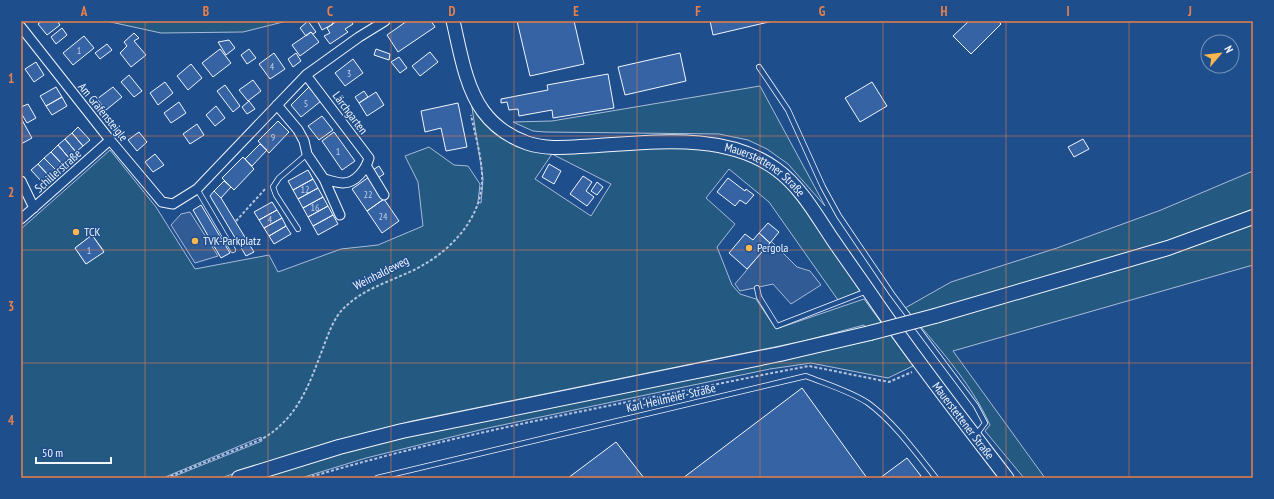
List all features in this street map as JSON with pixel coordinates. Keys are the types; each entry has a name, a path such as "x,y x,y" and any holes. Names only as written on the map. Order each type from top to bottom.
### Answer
{"main road":[{"name":"Mauerstettener Straße","path":"453,21 472,92 483,111 500,129 529,144 556,148 673,143 715,146 739,151 762,161 790,181 812,209 922,365 1007,478"},
{"path":"238,478 339,447 402,430 780,354 870,333 935,316 1168,248 1253,217"}],"street":[{"path":"197,189 306,75 358,37 385,21"},
{"name":"Am Grafensteigle","path":"21,27 110,140 162,202 173,204 197,189"},
{"name":"Lärchgarten","path":"306,75 369,158 367,167 384,195"},
{"path":"277,105 298,130 304,141 307,154 324,179 340,214"},
{"name":"Schillerstraße","path":"21,219 110,140"},
{"path":"324,179 343,183 356,178 367,167"},
{"path":"21,181 34,208"}],"lane":[{"path":"759,67 788,110 823,187 839,216 892,294 976,406 985,423 975,436"},
{"path":"298,229 276,195 273,187 279,178 307,154"},
{"path":"197,189 233,250"},
{"path":"757,288 759,297 777,326 869,291"},
{"name":"Karl-Heilmeier-Straße","path":"377,478 806,376 833,386 868,403 889,424 936,478"}],"path":[{"name":"Weinhaldeweg","path":"166,478 262,439 277,430 287,421 303,396 329,332 344,308 367,291 417,269 436,256 457,238 471,219 479,203 482,184 471,114"},
{"path":"236,221 267,188 273,187"},
{"path":"307,478 367,460 490,429 809,366 889,382 906,375 922,365"}],"shaded area":[{"path":"106,21 287,21 243,32 161,33"},
{"path":"760,86 825,206 788,164 767,149 748,140 719,134 545,132 533,131 513,122 552,121"},
{"path":"471,101 510,141 713,149 762,164 788,185 860,291 838,300 769,202 729,169 706,198 735,224 717,247 732,285 740,294 756,299 776,329 864,299 913,366 888,378 811,363 770,369 488,428 366,458 301,478 256,478 341,452 400,437 873,340 864,325 804,341 412,421 264,463 221,478 170,478 262,441 261,437 163,478 21,478 21,229 110,150 156,207 195,269 269,255 278,272 341,249 378,245 423,226 418,182 405,156 429,147 454,165 468,166 480,184 478,202 481,203 483,179","holes":["552,154 611,184 591,216 535,179","92,235 104,251 86,264 75,248"]},
{"path":"1253,171 1253,209 1222,221 1253,222 1253,265 953,351 1045,478 1024,478 985,431 990,425 973,393 952,364 905,308 951,282 1057,248 1161,210"},
{"name":"TVK-Parkplatz","path":"190,212 218,256 195,263 171,225 181,214"},
{"path":"771,241 797,267 810,271 821,285 791,304 773,284 740,291 735,284"}],"building":[{"path":"42,21 57,21 60,25 47,35 38,24"},
{"path":"308,21 316,32 313,34 311,32 306,36 300,28"},
{"path":"332,21 333,24 322,30 318,22"},
{"path":"337,21 351,21 353,24 345,29 348,32 330,44 324,36 330,33 327,28"},
{"path":"407,21 431,21 435,27 398,52 387,35"},
{"path":"517,21 574,21 584,64 530,76"},
{"path":"710,21 773,21 713,35"},
{"path":"969,21 998,21 1001,24 971,54 953,36"},
{"path":"62,28 67,35 56,44 51,37"},
{"path":"311,32 319,42 300,56 292,45"},
{"path":"134,33 139,38 134,41 146,55 131,67 120,53 127,46 124,42"},
{"path":"84,36 94,48 73,65 63,53"},
{"path":"229,40 235,48 226,55 218,42"},
{"path":"107,44 112,50 100,59 95,53"},
{"path":"220,49 231,63 213,77 202,63"},
{"path":"249,49 256,58 247,64 241,55"},
{"path":"376,49 390,54 389,60 374,55"},
{"path":"430,52 438,62 420,76 412,66"},
{"path":"274,53 285,69 270,79 259,64"},
{"path":"296,53 301,61 293,67 288,59"},
{"path":"680,53 686,81 625,95 618,67"},
{"path":"399,57 407,68 400,73 391,62"},
{"path":"353,59 363,73 345,86 335,73"},
{"path":"36,62 44,75 34,82 25,69"},
{"path":"191,64 202,78 188,90 177,76"},
{"path":"608,74 614,108 553,118 552,110 519,116 518,109 509,110 507,102 501,103 501,99 548,90 547,85"},
{"path":"129,75 142,91 134,97 121,82"},
{"path":"253,80 261,91 248,101 239,90"},
{"path":"165,82 173,93 158,105 150,93"},
{"path":"872,82 887,106 860,122 845,98"},
{"path":"225,85 240,106 233,112 217,91"},
{"path":"56,87 62,97 46,106 40,96"},
{"path":"113,87 122,97 106,110 97,99"},
{"path":"309,87 321,101 301,117 291,105"},
{"path":"364,91 368,97 359,103 355,97"},
{"path":"376,92 384,105 367,116 359,103"},
{"path":"62,97 67,106 52,115 46,106"},
{"path":"249,101 255,109 247,114 242,107"},
{"path":"179,102 186,113 171,123 164,113"},
{"path":"458,103 467,147 446,151 441,128 425,132 421,111"},
{"path":"28,104 36,118 27,123 21,113 21,107"},
{"path":"216,106 225,118 215,126 206,115"},
{"path":"322,116 333,130 319,140 308,126"},
{"path":"22,120 32,138 21,144 21,121"},
{"path":"278,121 289,132 269,153 258,141"},
{"path":"197,124 204,135 190,144 183,134"},
{"path":"78,127 90,140 83,146 72,133"},
{"path":"139,132 147,142 137,151 128,140"},
{"path":"334,132 355,161 342,170 322,141"},
{"path":"72,133 83,146 76,152 65,139"},
{"path":"65,139 76,152 69,158 58,145"},
{"path":"1083,139 1089,149 1074,157 1068,147"},
{"path":"260,144 267,150 252,166 245,159"},
{"path":"58,145 69,158 62,164 51,152"},
{"path":"51,152 62,164 56,170 44,158"},
{"path":"155,154 164,165 153,172 145,162"},
{"path":"243,157 254,169 234,190 222,178"},
{"path":"44,158 56,170 49,176 38,164"},
{"path":"38,164 49,176 42,182 31,170"},
{"path":"549,164 561,171 554,184 542,177"},
{"path":"379,166 384,174 378,178 373,170"},
{"path":"308,170 313,179 293,190 288,181"},
{"path":"583,176 592,182 586,191 594,197 587,206 570,194"},
{"path":"369,177 384,199 367,211 352,189"},
{"path":"728,178 745,191 746,189 754,195 746,204 740,200 735,206 717,192"},
{"path":"313,179 318,188 298,199 293,190"},
{"path":"224,181 231,187 221,198 214,191"},
{"path":"597,182 603,187 597,195 591,191"},
{"path":"318,188 323,197 303,208 298,199"},
{"path":"214,191 221,198 254,252 246,256 210,196"},
{"path":"323,197 328,206 308,217 303,208"},
{"path":"384,199 399,221 382,233 367,211"},
{"path":"272,202 277,210 259,220 254,212"},
{"path":"201,205 230,253 221,258 193,210"},
{"path":"328,206 333,215 313,226 308,217"},
{"path":"277,210 282,218 264,228 259,220"},
{"path":"333,215 338,224 318,235 313,226"},
{"path":"282,218 286,226 269,236 264,228"},
{"path":"768,223 779,232 770,243 759,233"},
{"path":"286,226 291,234 274,244 269,236"},
{"name":"Pergola","path":"759,233 770,243 747,269 729,253 745,234 753,240"},
{"path":"92,235 104,252 86,264 75,248"},
{"path":"802,388 867,478 683,478"},
{"path":"616,442 644,478 568,478"},
{"path":"907,458 921,476 918,478 880,478"}],"place":[{"name":"TCK","path":"76,232"},
{"name":"TVK-Parkplatz","path":"195,241"},
{"name":"Pergola","path":"749,248"}]}
